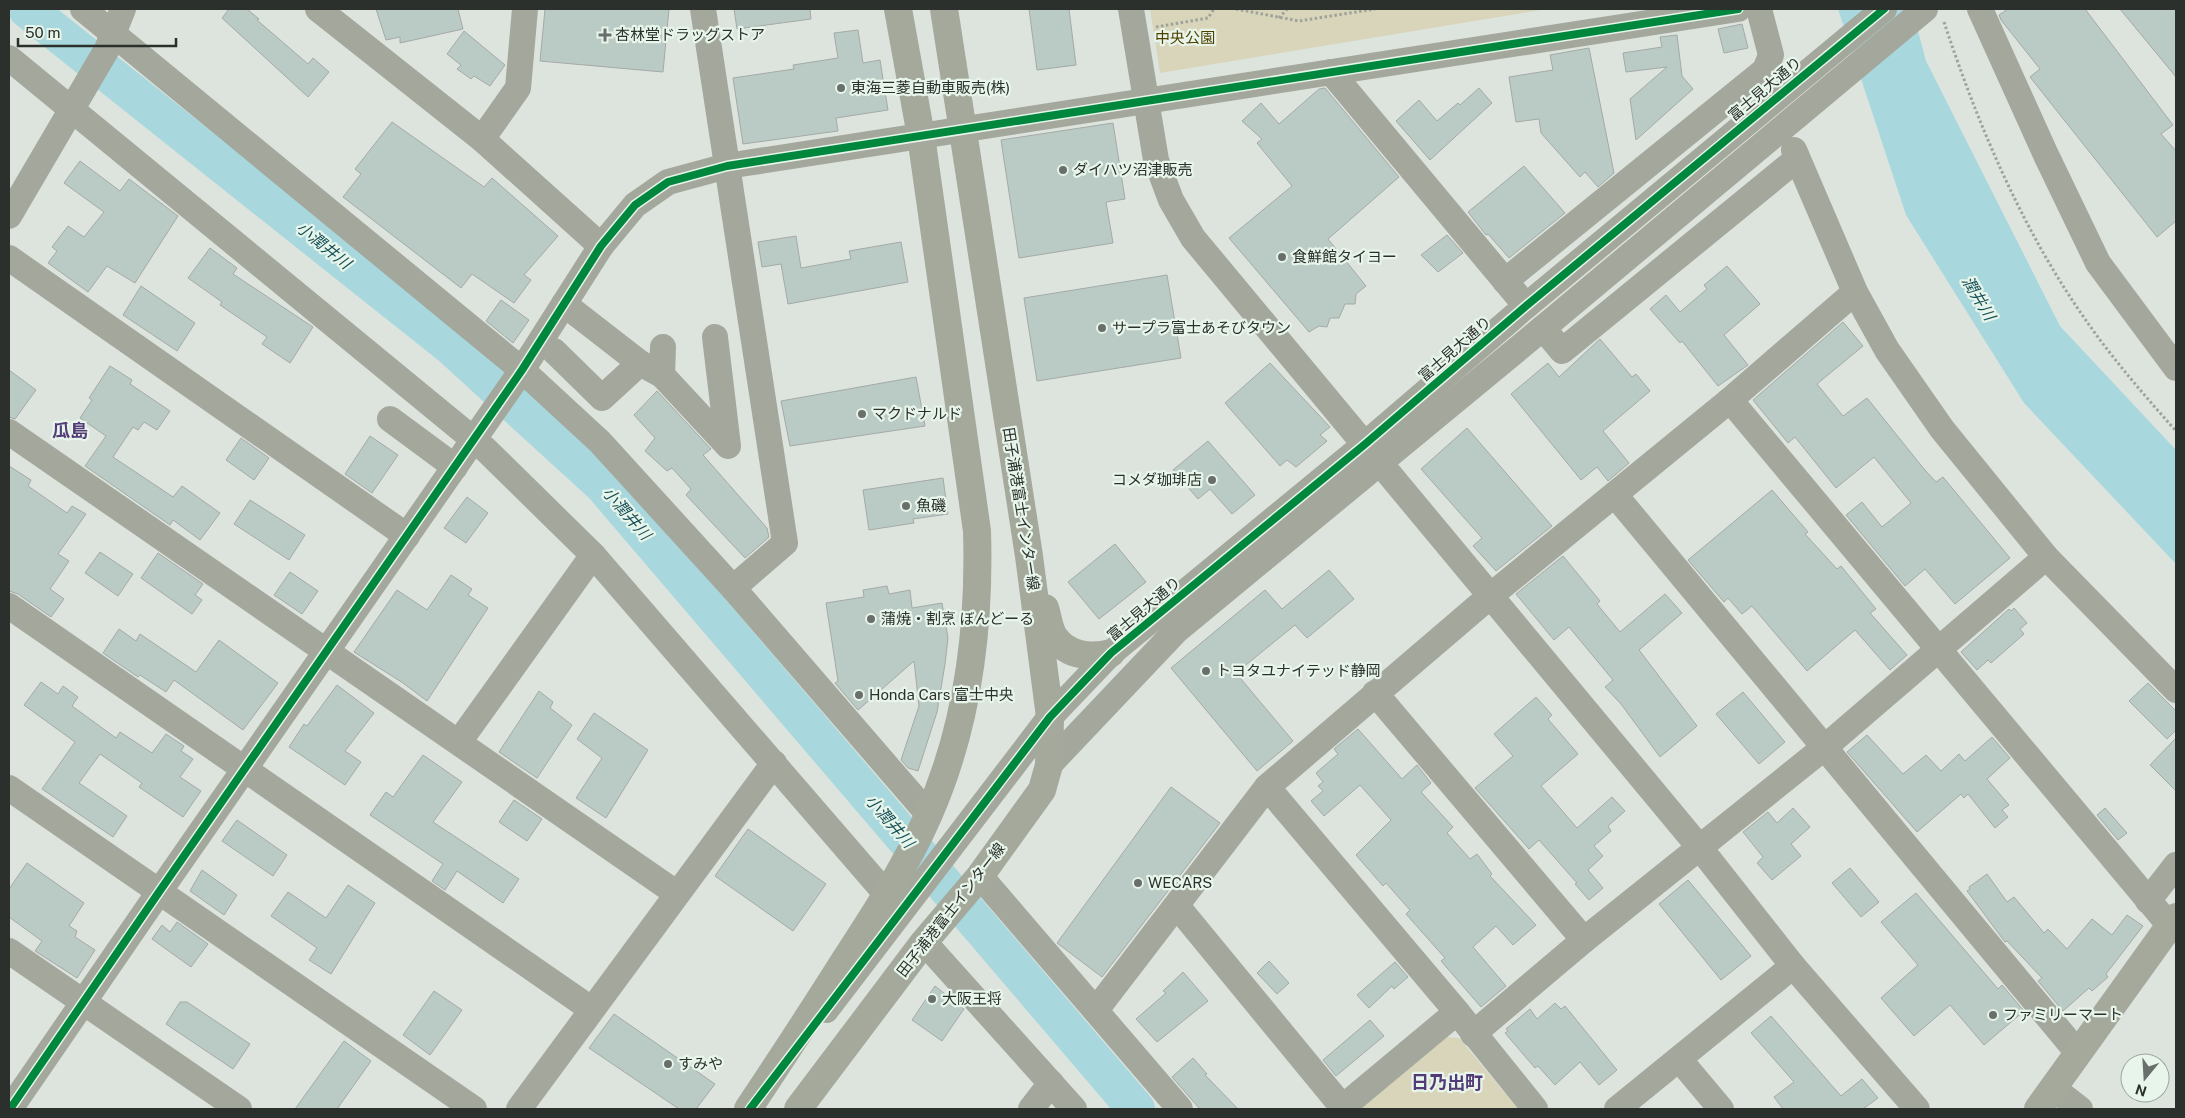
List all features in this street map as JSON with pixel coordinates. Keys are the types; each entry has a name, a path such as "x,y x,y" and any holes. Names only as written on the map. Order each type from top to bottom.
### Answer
{"main road":[{"path":"749,1109 887,895 928,815 956,737 970,672 978,583 977,531 921,136 898,9"},
{"name":"田子浦港富士インター線","path":"798,1109 924,942 980,876 1042,790 1049,765 1050,717 1029,556 944,9"},
{"path":"1029,556 1054,637 1067,649 1083,655 1094,657 1111,653"},
{"path":"2045,1099 2173,921"}],"street":[{"path":"83,9 111,42 522,370 600,442 733,588 928,815"},
{"path":"9,216 111,42 123,9"},
{"path":"318,9 482,140 601,246"},
{"path":"482,140 518,88 525,9"},
{"path":"703,9 785,543 733,588"},
{"path":"10,1109 522,370 601,246 635,205 668,182 727,166 1145,99 1738,9"},
{"path":"1504,282 1765,70 1771,54 1759,9"},
{"name":"富士見大通り","path":"1049,765 1176,631 1371,454 1526,306 1884,9"},
{"path":"1980,9 2046,155 2098,262 2176,368"},
{"name":"富士見大通り","path":"749,1109 1050,717 1111,653 1371,454 1543,328 1934,13"},
{"path":"1132,20 1156,160 1171,200 1193,238 1489,597 1700,848 1793,966 1917,1109"},
{"path":"9,58 76,102 474,439 593,555 887,895"},
{"path":"1331,72 1504,282 1526,306"},
{"path":"1543,328 1562,351 1796,155 1855,292 1887,350 1942,429 2046,557 2176,690"},
{"path":"9,258 407,536"},
{"path":"1096,1010 1267,787 1489,597 1730,400 1855,292"},
{"path":"564,304 640,363 662,375 728,446 715,337"},
{"path":"662,375 663,347"},
{"path":"554,350 602,398 640,363"},
{"path":"1730,400 2148,901 2173,921"},
{"path":"390,419 455,466"},
{"path":"9,432 676,893"},
{"path":"1615,495 2078,1053"},
{"path":"459,742 593,555"},
{"path":"1473,1034 1584,940 1825,747 2046,557"},
{"path":"9,606 591,1009"},
{"path":"1375,693 1584,940"},
{"path":"519,1109 676,893 774,763"},
{"path":"1267,787 1535,1109"},
{"path":"9,788 474,1109"},
{"path":"2148,901 2176,865"},
{"path":"980,876 1180,1109"},
{"path":"1177,906 1343,1108 1456,1012"},
{"path":"924,942 1074,1109"},
{"path":"9,951 239,1109"},
{"path":"1617,1109 1793,966"},
{"path":"1678,1059 1721,1109"},
{"path":"1031,1109 1051,1083"},
{"path":"2045,1099 2080,1109"}],"path":[{"path":"1132,20 1208,18 1214,9"},
{"path":"1236,9 1299,21 1375,9"},
{"path":"1279,18 1287,9"},
{"path":"1934,13 1992,149 2047,259 2085,319 2143,394 2176,430"}],"green space":[{"name":"中央公園","path":"1150,9 1547,9 1160,73"},
{"path":"1442,1037 1459,1038 1518,1109 1359,1109"}],"water":[{"name":"潤井川","path":"1838,9 1912,9 1926,61 2060,326 2176,450 2176,564 2024,403 1906,215"}],"building":[{"path":"229,9 247,9 308,64 313,58 329,72 308,97 222,18"},
{"path":"376,9 458,9 463,29 400,43 400,37 386,40"},
{"name":"杏林堂ドラッグストア","path":"545,9 669,9 663,72 540,61"},
{"path":"734,9 810,9 811,19 737,29"},
{"path":"1029,9 1069,9 1076,65 1037,70"},
{"path":"2008,9 2085,9 2173,125 2161,134 2176,151 2176,221 2157,237 2030,77 2040,69 2001,20 1999,15"},
{"path":"2120,9 2176,9 2176,77"},
{"path":"1742,24 1748,48 1724,53 1718,29"},
{"path":"858,30 863,63 880,60 888,110 836,118 838,131 743,144 733,78 794,69 793,65 838,58 834,33"},
{"path":"464,31 505,65 490,86 474,76 471,79 457,69 461,65 447,54"},
{"path":"1677,35 1682,76 1693,89 1636,140 1630,99 1667,67 1626,72 1623,53 1662,47 1660,37"},
{"path":"1589,48 1614,173 1598,187 1585,172 1580,177 1541,133 1539,119 1516,122 1509,77 1553,70 1550,55"},
{"path":"1325,88 1399,177 1328,239 1366,286 1356,294 1355,304 1345,304 1339,318 1330,318 1327,327 1319,326 1309,332 1229,238 1292,186 1257,143 1262,139 1242,121 1261,103 1279,124 1319,89"},
{"path":"1479,88 1492,103 1430,160 1396,121 1419,100 1437,121 1458,103 1460,105"},
{"path":"392,122 484,187 492,178 558,236 524,275 531,280 514,303 472,274 461,288 343,197 361,174 355,169"},
{"name":"ダイハツ沼津販売","path":"1113,123 1125,199 1106,202 1113,243 1019,258 1001,140"},
{"path":"80,161 120,191 129,179 178,216 135,283 107,266 88,292 48,263 57,251 52,247 68,226 84,237 104,212 64,183"},
{"path":"1524,166 1565,213 1509,258 1488,234 1486,235 1468,212"},
{"path":"1447,235 1463,253 1438,272 1421,255"},
{"path":"796,236 801,268 851,259 849,251 901,242 908,282 788,304 781,264 762,267 758,242"},
{"path":"210,248 237,268 233,274 313,327 290,363 262,344 267,337 220,305 222,302 188,278"},
{"path":"1727,266 1760,304 1724,335 1748,365 1718,386 1682,341 1680,343 1650,309 1666,295 1680,312 1707,289 1704,285"},
{"name":"サープラ富士あそびタウン","path":"1167,275 1181,358 1037,381 1024,298"},
{"path":"141,286 195,323 177,351 123,315"},
{"path":"501,300 529,320 513,343 486,321"},
{"path":"1843,322 1863,346 1817,384 1843,416 1867,398 1924,469 1936,482 1943,477 2010,558 1955,604 1925,569 1905,586 1846,515 1862,502 1882,527 1911,503 1874,457 1836,488 1795,437 1788,443 1753,400"},
{"path":"1600,339 1632,377 1636,374 1650,391 1603,431 1629,463 1608,481 1597,467 1581,480 1511,394 1548,363 1559,377"},
{"path":"1270,363 1330,427 1320,435 1327,441 1296,467 1287,460 1280,466 1225,403"},
{"path":"110,366 132,380 130,384 170,411 157,430 144,422 138,430 133,427 113,457 173,497 182,486 220,513 200,540 173,520 170,525 85,466 106,436 80,418 92,400 89,398"},
{"path":"9,370 36,390 15,419 9,417"},
{"path":"916,377 925,426 790,446 781,401"},
{"path":"657,391 711,449 703,455 767,528 769,537 745,558 686,495 691,489 672,468 667,471 645,451 655,438 634,415"},
{"path":"1467,428 1552,526 1496,571 1473,546 1482,538 1421,469"},
{"path":"370,436 398,455 372,493 345,474"},
{"path":"241,438 269,458 254,480 226,460"},
{"name":"コメダ珈琲店","path":"1208,441 1255,495 1232,514 1210,489 1198,499 1173,470"},
{"path":"9,466 31,480 28,486 67,513 72,506 86,514 58,554 69,561 50,589 64,599 51,617 18,594 9,591"},
{"name":"魚磯","path":"943,478 948,514 913,519 914,523 869,530 863,490"},
{"path":"1772,490 1808,532 1805,534 1837,569 1841,566 1876,609 1870,613 1907,655 1890,670 1855,630 1807,671 1752,606 1742,614 1728,598 1724,602 1688,560"},
{"path":"467,497 488,513 466,543 444,528"},
{"path":"250,500 305,535 289,560 234,524"},
{"path":"1115,544 1146,582 1099,619 1068,582"},
{"path":"100,552 133,574 118,596 85,573"},
{"path":"158,553 203,584 195,595 202,600 192,614 141,578"},
{"path":"1563,556 1600,601 1597,604 1620,632 1665,594 1682,613 1639,650 1697,726 1660,757 1621,704 1605,687 1613,680 1569,627 1554,640 1516,594"},
{"name":"トヨタユナイテッド静岡","path":"1329,570 1354,599 1307,638 1295,625 1236,673 1293,741 1257,771 1171,668 1265,590 1282,609"},
{"path":"290,572 318,591 302,614 274,595"},
{"path":"451,575 472,589 468,595 488,608 427,701 403,683 354,652 397,590 427,610"},
{"path":"887,586 889,594 910,590 912,608 942,603 948,638 937,712 918,771 908,768 901,760 919,706 914,661 858,710 835,683 838,681 826,603 864,597 863,590"},
{"path":"2014,608 2027,623 2020,629 2024,634 1991,663 1988,660 1977,670 1961,652 2009,609 2011,611"},
{"path":"119,629 136,641 140,634 196,672 219,640 278,683 243,730 174,680 166,692 140,675 138,677 103,653"},
{"path":"41,682 58,694 63,686 78,697 72,706 116,738 120,732 152,753 166,734 184,746 181,751 193,759 180,777 201,791 183,817 139,787 142,783 100,754 79,783 127,816 113,837 42,789 75,742 24,705"},
{"path":"2148,683 2176,711 2176,730 2167,739 2129,701"},
{"path":"337,685 374,713 345,751 361,762 345,785 289,747 304,724 307,726"},
{"path":"539,691 553,702 550,708 572,725 537,778 499,752"},
{"path":"1743,692 1785,742 1759,764 1716,714"},
{"path":"1536,697 1552,715 1548,719 1578,754 1541,786 1577,828 1612,797 1625,811 1608,826 1611,831 1594,846 1603,856 1588,870 1603,888 1589,900 1575,884 1577,883 1539,840 1529,849 1475,788 1513,756 1494,734"},
{"path":"594,713 648,750 606,818 576,798 602,758 577,739"},
{"path":"1358,729 1402,779 1417,765 1431,783 1421,792 1453,827 1447,833 1470,859 1477,854 1492,874 1490,876 1536,925 1513,945 1496,926 1473,947 1506,986 1481,1007 1441,961 1445,958 1406,914 1410,910 1386,883 1383,886 1356,855 1391,820 1360,785 1324,816 1311,801 1323,791 1318,786 1323,782 1316,773 1338,754 1334,749"},
{"path":"1867,735 1903,774 1926,755 1941,771 1959,754 1965,761 1992,737 2010,758 1987,779 2009,805 2002,810 2008,817 1995,828 1968,794 1964,798 1961,794 1917,832 1847,752"},
{"path":"2176,738 2176,791 2150,765"},
{"path":"423,755 462,782 433,822 519,879 503,903 457,871 445,890 432,881 443,864 370,815 386,792 393,797"},
{"name":"WECARS","path":"1171,787 1220,823 1102,977 1057,943"},
{"path":"514,800 542,819 527,841 499,822"},
{"path":"1793,808 1810,827 1791,844 1801,856 1772,880 1757,863 1763,857 1743,832 1768,812 1777,823"},
{"path":"2105,808 2127,833 2118,840 2097,815"},
{"path":"237,820 287,855 273,876 222,841"},
{"path":"748,829 826,884 793,931 715,876"},
{"path":"27,863 84,903 69,926 77,931 75,937 95,950 77,978 35,951 42,941 9,917 9,889"},
{"path":"1850,868 1879,902 1861,917 1832,883"},
{"path":"202,870 237,895 224,915 190,891"},
{"path":"1987,874 2007,902 2014,897 2044,933 2048,929 2067,949 2092,919 2112,935 2127,915 2143,926 2106,974 2108,977 2092,991 2089,988 2063,1011 2038,981 2042,978 2007,941 2005,942 1967,891 1970,889 1969,887"},
{"path":"1688,880 1751,956 1721,980 1659,904"},
{"path":"348,885 375,903 331,974 309,960 317,948 271,916 288,892 326,918"},
{"path":"1916,893 1998,989 2002,985 2024,1011 1984,1045 1950,1005 1914,1036 1881,998 1918,965 1881,922"},
{"path":"177,922 208,944 191,967 152,939 162,925 170,932"},
{"path":"1269,961 1289,983 1277,994 1257,973"},
{"path":"1395,962 1408,977 1394,989 1392,986 1369,1008 1357,995"},
{"path":"1183,972 1208,1001 1157,1042 1136,1019 1166,993 1163,991"},
{"path":"935,986 964,1009 942,1041 912,1020"},
{"path":"434,991 462,1010 430,1055 403,1035"},
{"path":"180,1002 187,1002 250,1044 233,1069 166,1024"},
{"path":"1555,1003 1561,1009 1565,1006 1617,1070 1599,1085 1580,1062 1555,1085 1538,1066 1535,1068 1505,1033 1508,1031 1506,1029 1530,1009 1537,1019"},
{"path":"614,1014 715,1084 696,1109 679,1109 589,1048"},
{"path":"1771,1016 1841,1096 1862,1079 1878,1098 1863,1109 1783,1109 1774,1097 1794,1082 1751,1033"},
{"path":"1370,1020 1384,1036 1336,1076 1323,1060"},
{"path":"344,1041 371,1061 337,1109 295,1109"},
{"path":"1193,1058 1207,1074 1205,1075 1238,1109 1200,1109 1192,1100 1172,1077"}],"waterway":[{"name":"小潤井川","path":"27,9 452,347 603,485 1136,1109"}],"cycle path":[{"path":"9,1108 522,370 601,246 635,205 668,182 727,166 1738,9"},
{"path":"750,1109 1050,717 1111,653 1364,445 1526,306 1884,9"}],"place":[{"name":"杏林堂ドラッグストア","path":"605,35"},
{"name":"東海三菱自動車販売(株)","path":"841,88"},
{"name":"ダイハツ沼津販売","path":"1063,170"},
{"name":"食鮮館タイヨー","path":"1282,257"},
{"name":"サープラ富士あそびタウン","path":"1102,328"},
{"name":"マクドナルド","path":"862,414"},
{"name":"コメダ珈琲店","path":"1212,480"},
{"name":"魚磯","path":"906,506"},
{"name":"蒲焼・割烹 ぼんどーる","path":"871,619"},
{"name":"トヨタユナイテッド静岡","path":"1206,671"},
{"name":"Honda Cars 富士中央","path":"859,695"},
{"name":"WECARS","path":"1138,883"},
{"name":"大阪王将","path":"932,999"},
{"name":"ファミリーマート","path":"1993,1015"},
{"name":"すみや","path":"668,1064"}],"district":[{"name":"瓜島","path":"70,431"},
{"name":"日乃出町","path":"1447,1083"}]}
